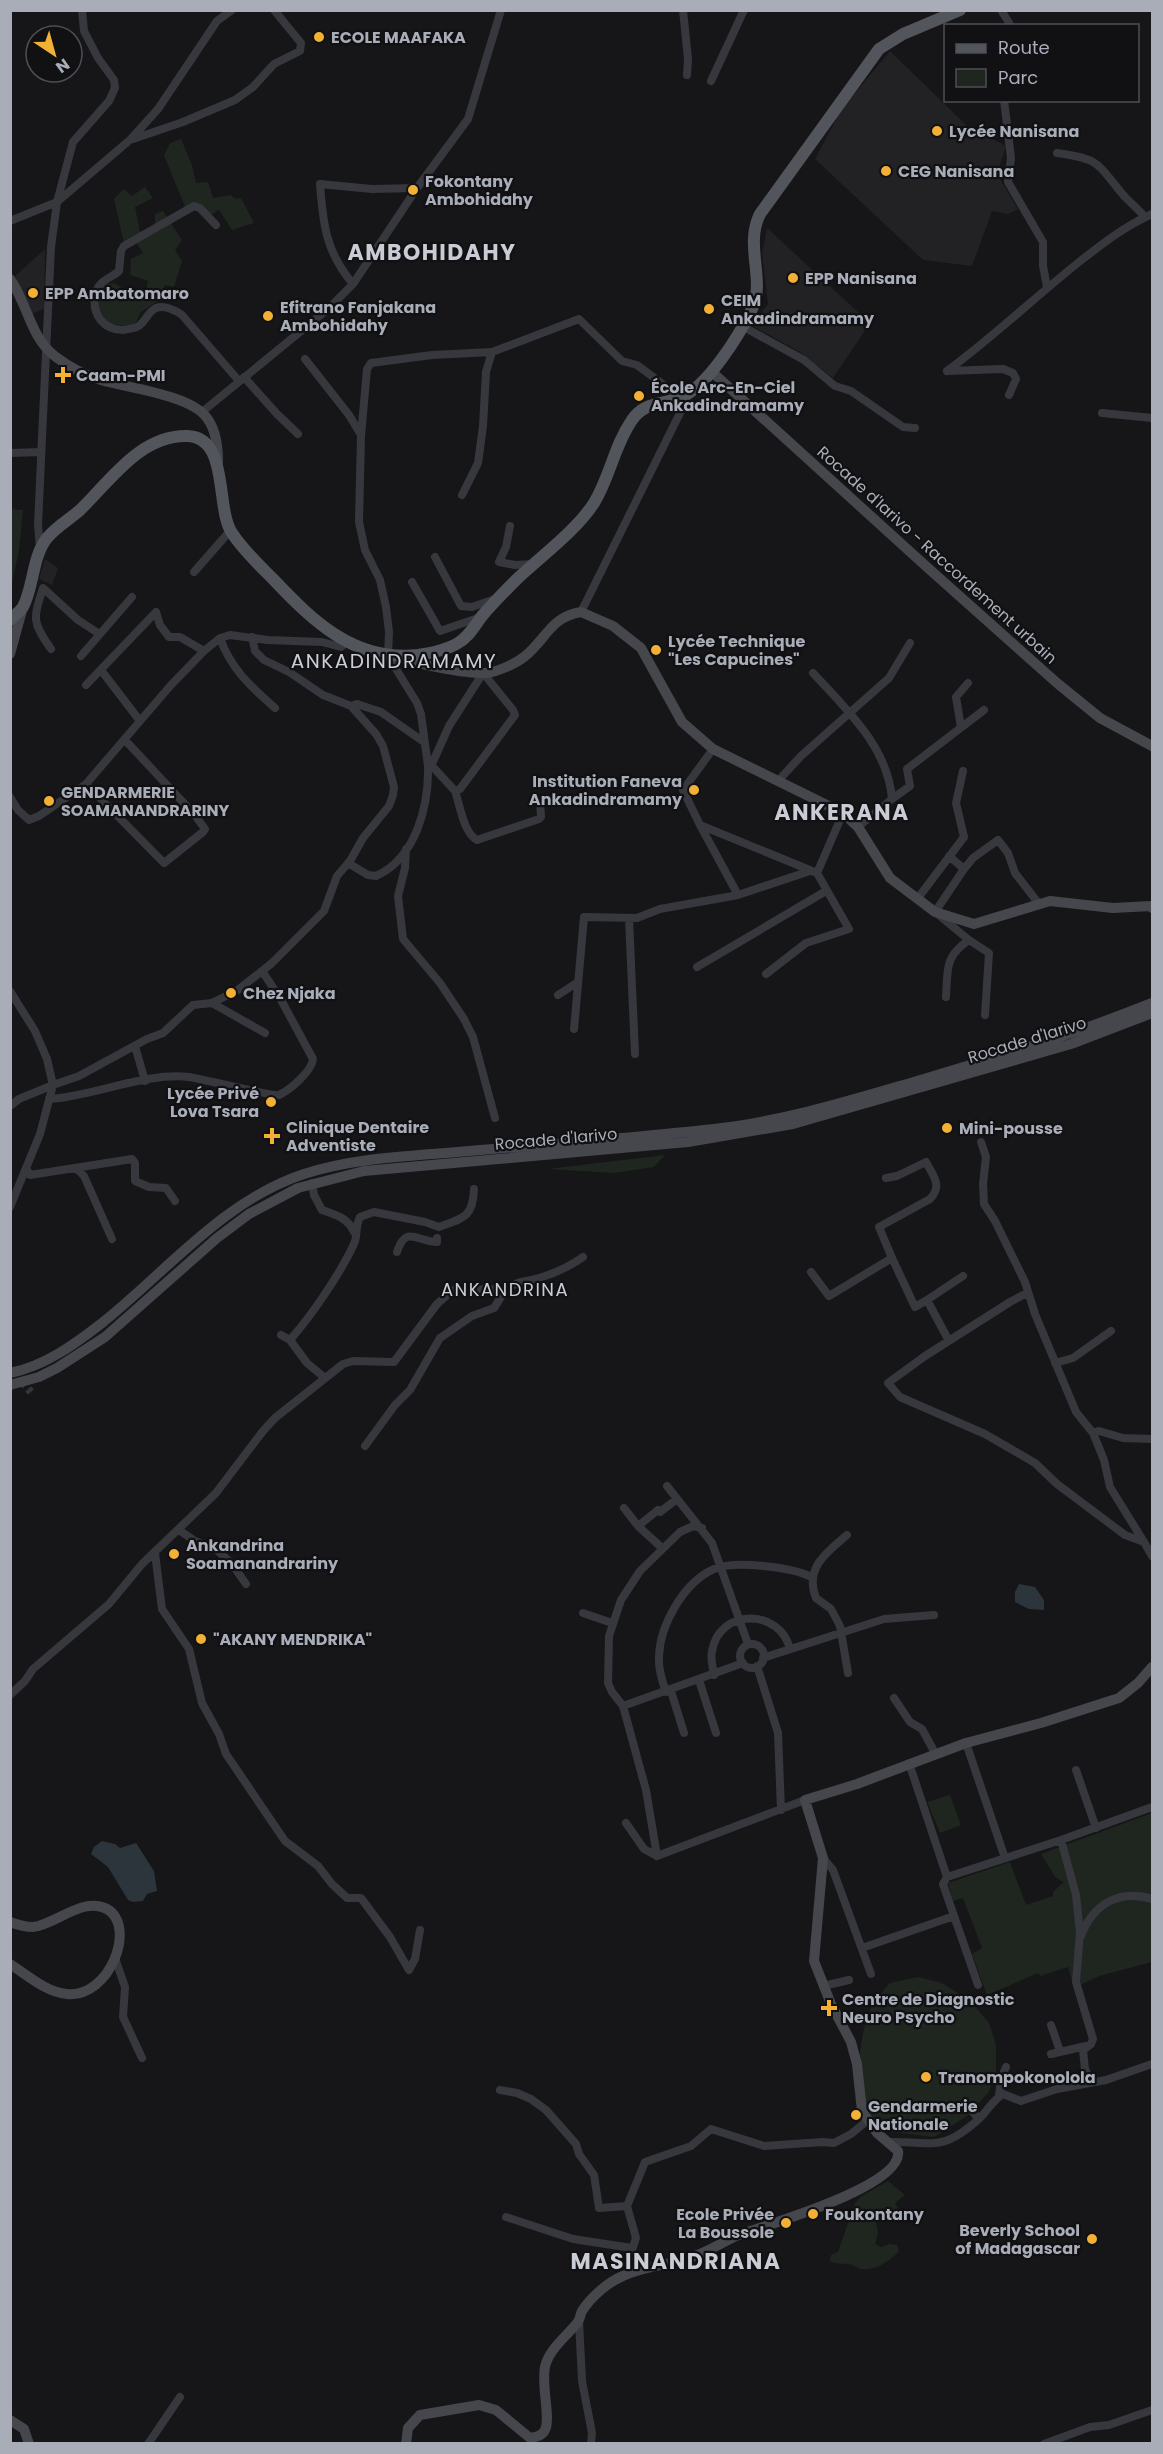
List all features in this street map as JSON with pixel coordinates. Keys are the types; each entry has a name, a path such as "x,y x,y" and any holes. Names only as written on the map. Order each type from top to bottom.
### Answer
{"main road":[{"path":"394,656 424,654 456,645 464,639 498,598 594,504 621,439 633,417 643,408 680,397 702,383 712,372 756,301 752,242 756,222 764,206 818,136 879,50 903,34 960,10"},
{"path":"10,279 46,350 90,376 176,400 202,412 214,431 222,500 230,531 296,603 347,642 412,663 483,673 525,657 562,618 581,612 613,626 641,648 682,722 713,749 843,813 858,826 890,878 935,912 974,924 1050,901 1113,908 1151,906 1152,908"},
{"name":"Rocade d'Iarivo - Raccordement urbain","path":"712,372 1057,683 1100,718 1152,746"},
{"path":"10,654 31,577 47,538 80,510 123,464 157,441 183,436 196,438 213,452 218,468"},
{"path":"10,620 23,607"},
{"name":"Rocade d'Iarivo","path":"10,1373 38,1364 68,1348 116,1311 234,1211 276,1186 304,1174 347,1163 396,1157 667,1134 767,1120 831,1106 1006,1055 1074,1033 1152,1003"},
{"name":"Rocade d'Iarivo","path":"10,1385 39,1377 77,1356 114,1330 217,1238 249,1214 274,1199 312,1183 364,1171 688,1142 793,1124 1071,1044 1152,1013"},
{"path":"406,2444 408,2428 420,2415 479,2405 496,2410 530,2438 541,2435 545,2431 547,2421 543,2392 546,2363 552,2351 579,2321 581,2313 608,2285 622,2276 698,2255 741,2234 852,2193 894,2165 898,2159 898,2151 877,2133 868,2121 861,2104 857,2064 851,2042 823,1986 814,1961 824,1858 805,1800 857,1784 966,1743 1041,1723 1119,1698 1138,1683 1152,1667"},
{"path":"10,1922 35,1926 74,1911 101,1907 112,1913 118,1924 119,1942 108,1973 89,1991 68,1994 51,1990 10,1964"},
{"path":"10,2420 24,2429 29,2444"}],"street":[{"path":"40,553 38,525 41,452 51,247 57,202 73,142 109,101 115,88 114,80 98,58 84,31 82,10"},
{"path":"10,221 57,202 131,139 158,109 217,21 232,10"},
{"path":"131,139 183,122 235,100 253,87 274,64 300,51 302,46 299,40 274,10"},
{"path":"202,412 328,309 353,284 417,188 468,119 501,10"},
{"path":"683,10 688,59 687,75"},
{"path":"711,81 744,10"},
{"path":"1001,10 1010,24"},
{"path":"1004,102 1011,158 1008,182 1043,242 1043,266 1047,287"},
{"path":"1010,395 1016,379 1013,373 1003,369 947,371 975,351 1047,287 1097,247 1149,216 1126,197 1103,168 1088,159 1057,153"},
{"path":"353,284 340,268 324,231 320,184 372,189 417,188"},
{"path":"216,225 200,208 194,206 124,246 121,250 119,271 100,284 95,295 95,308 105,326 113,330 140,326 150,312 159,307 175,310 298,434"},
{"path":"348,863 368,875 376,876 386,870 406,848 424,813 428,791 428,766 421,714 394,656 380,580 365,550 359,522 361,435 367,369 371,363 432,355 492,352 579,319 622,361 637,365 680,397 681,411 581,612"},
{"path":"742,326 804,360 835,386 851,391 903,427 915,428"},
{"path":"462,495 478,463 483,426 484,383 492,352"},
{"path":"305,359 349,415 361,435"},
{"path":"1102,413 1152,418"},
{"path":"10,453 41,452"},
{"path":"510,526 500,562 515,566 533,564"},
{"path":"194,572 230,531"},
{"path":"435,556 461,606 472,608 498,598"},
{"path":"31,577 78,620 98,633"},
{"path":"412,582 440,631 482,616"},
{"path":"44,588 36,610 36,628 51,649"},
{"path":"81,656 98,633 132,597"},
{"path":"86,685 156,612 160,625 170,637 180,636 204,651"},
{"path":"10,797 23,816 32,820 86,784 204,651 220,638 230,635 279,641 322,642 341,647 347,642"},
{"path":"10,1106 53,1084 79,1076 163,1034 194,1005 212,1003 238,990 262,971 324,911 333,883 363,838 389,806 394,787 383,746 376,734 351,706 315,691 289,672 264,660 255,651 252,637"},
{"path":"220,638 238,673 275,708"},
{"path":"778,781 801,756 889,678 910,643"},
{"path":"101,670 140,721"},
{"path":"428,766 432,764 449,726 483,673 515,715 460,789 455,791"},
{"path":"813,673 850,713 886,765 892,799"},
{"path":"961,727 956,698 969,683"},
{"path":"351,706 357,704 381,712 424,742"},
{"path":"858,826 910,786 907,769 984,710"},
{"path":"86,784 164,863 203,832 205,829 203,825 194,814 125,740"},
{"path":"713,749 683,790 738,895"},
{"path":"428,766 433,767 455,791 467,830 477,840 539,819 541,817 540,800"},
{"path":"918,898 964,837 956,803 963,771"},
{"path":"574,1029 584,917 637,918 660,909 738,895 814,872 843,813"},
{"path":"700,825 773,853 814,872 849,929 806,943 766,974"},
{"path":"984,1015 989,953 935,912 973,858 998,840 1008,853 1015,873 1040,904"},
{"path":"406,848 405,868 398,896 403,939 440,983 464,1018 473,1037 495,1118"},
{"path":"949,856 964,869"},
{"path":"698,967 826,891"},
{"path":"629,918 635,1054"},
{"path":"946,997 948,964 954,950 969,940"},
{"path":"49,1099 73,1098 172,1077 189,1077 242,1087 274,1096 280,1095 311,1068 313,1059 280,998 262,971"},
{"path":"558,995 578,982"},
{"path":"10,991 37,1035 47,1059 53,1084 40,1134 10,1207"},
{"path":"212,1003 265,1033"},
{"path":"135,1046 145,1081"},
{"path":"981,1142 986,1157 983,1184 984,1204 1012,1256 1076,1412 1093,1433 1104,1460 1110,1487 1152,1556"},
{"path":"26,1168 30,1175 132,1159 135,1163 135,1181 149,1187 166,1188 175,1201"},
{"path":"886,1178 897,1176 926,1162 938,1187 937,1192 930,1199 879,1227 915,1306 963,1276"},
{"path":"77,1168 84,1176 112,1239"},
{"path":"312,1183 314,1195 322,1210 343,1217 351,1225 356,1236"},
{"path":"290,1341 326,1290 355,1242 356,1224 360,1217 374,1212 439,1227 463,1218 471,1210 474,1203 474,1189"},
{"path":"397,1252 400,1243 407,1237 415,1235 433,1242 437,1242 437,1238"},
{"path":"365,1446 394,1405 410,1390 440,1338 472,1316 494,1308 506,1289 519,1281 535,1280 567,1269 583,1257"},
{"path":"811,1272 829,1296 892,1258"},
{"path":"10,1695 33,1669 109,1604 155,1553 216,1493 263,1431 325,1378 343,1364 353,1361 394,1362 437,1304 453,1290 506,1289"},
{"path":"1028,1293 949,1341 888,1383 900,1397 985,1434 1035,1463 1057,1484 1115,1528 1125,1535 1144,1542"},
{"path":"927,1300 949,1341"},
{"path":"1055,1363 1073,1358 1111,1331"},
{"path":"281,1335 290,1341 307,1363 325,1378"},
{"path":"1093,1433 1099,1431 1123,1438 1152,1439"},
{"path":"667,1486 712,1543 748,1644"},
{"path":"638,1526 677,1499"},
{"path":"624,1508 638,1526 662,1548"},
{"path":"657,1856 646,1790 622,1706 608,1683 609,1636 621,1600 640,1571 662,1548 688,1527 702,1528"},
{"path":"179,1530 195,1541 217,1551 232,1564 246,1584"},
{"path":"847,1534 821,1558 813,1578 815,1595 834,1613 841,1632 848,1673"},
{"path":"155,1553 162,1609 189,1649 207,1716 226,1754 273,1825 285,1841 318,1866 347,1898 361,1898 390,1937 409,1970 415,1959 420,1930"},
{"path":"684,1733 662,1681 659,1657 660,1645 670,1617 689,1589 707,1572 721,1566 783,1568 798,1571 813,1578"},
{"path":"583,1613 612,1623"},
{"path":"748,1644 741,1651 740,1657 749,1667 757,1666 764,1658 884,1619 934,1615"},
{"path":"714,1675 711,1656 715,1641 727,1625 739,1619 758,1618 776,1626 784,1635 790,1649"},
{"path":"748,1644 760,1647 764,1658"},
{"path":"622,1706 743,1663"},
{"path":"757,1666 778,1733 781,1810"},
{"path":"699,1680 716,1733"},
{"path":"894,1698 910,1722 922,1729 935,1754"},
{"path":"966,1743 1005,1858"},
{"path":"909,1763 947,1877"},
{"path":"1076,1770 1096,1828"},
{"path":"626,1822 644,1849 657,1856 805,1800"},
{"path":"978,1985 943,1884 947,1877 1152,1808"},
{"path":"1051,2054 1086,2046 1091,2044 1093,2039 1076,1982 1080,1940 1076,1895 1061,1839"},
{"path":"824,1858 832,1870 871,1974"},
{"path":"1080,1940 1093,1913 1112,1900 1130,1896 1152,1899"},
{"path":"862,1948 954,1916"},
{"path":"115,1958 125,1987 123,2017 142,2058"},
{"path":"823,1986 849,1980"},
{"path":"1051,2025 1060,2051"},
{"path":"1086,2046 1083,2050 1085,2068 1091,2082"},
{"path":"889,2142 925,2145 943,2143 954,2138 979,2118 999,2096 1007,2094 1022,2101 1106,2080 1152,2064"},
{"path":"999,2096 1001,2079 1006,2067"},
{"path":"500,2090 517,2093 531,2099 546,2110 576,2144 579,2154 594,2175 599,2208 627,2206"},
{"path":"972,2111 979,2118"},
{"path":"638,2271 631,2253 636,2244 636,2238 627,2206 645,2162 691,2146 711,2129 764,2146 823,2142 834,2144 868,2121"},
{"path":"506,2217 573,2239 632,2248"},
{"path":"579,2321 582,2381 592,2433 591,2444"},
{"path":"148,2444 180,2397"},
{"path":"1044,2444 1090,2427 1109,2425 1152,2410"}],"shaded area":[{"name":"CEG Nanisana","path":"890,51 966,125 1006,146 997,174 1018,209 1008,214 992,211 972,266 923,260 815,159 841,110"},
{"name":"EPP Nanisana","path":"767,228 870,323 833,378 800,352 751,325 768,304 762,253"},
{"name":"EPP Ambatomaro","path":"45,249 44,309 32,314 14,277"},
{"path":"45,559 58,568 52,585 39,579"},
{"path":"1019,1584 1035,1587 1044,1600 1044,1610 1029,1609 1015,1602 1015,1592"},
{"path":"102,1841 115,1844 120,1848 136,1843 154,1871 157,1891 147,1894 143,1901 128,1900 108,1867 91,1854 94,1847"}],"green space":[{"path":"181,139 192,165 196,183 208,182 213,198 231,195 235,199 241,198 254,223 232,230 219,210 211,215 201,205 185,207 164,155 170,143"},
{"path":"145,187 153,198 135,207 140,232 155,227 155,214 163,211 182,240 175,250 182,261 174,287 165,285 159,300 141,312 135,324 115,325 103,318 99,311 98,304 104,285 114,283 129,292 145,295 148,281 130,275 131,259 143,253 135,241 124,243 114,199 124,189 132,196"},
{"path":"11,509 23,510 19,551 11,587"},
{"path":"665,1155 654,1167 614,1173 548,1169"},
{"path":"950,1795 961,1825 940,1833 927,1802"},
{"path":"1152,1813 1152,1962 1099,1976 1074,1988 1068,1967 1040,1976 1038,1973 987,1995 972,1954 982,1948 963,1898 953,1901 948,1883 1010,1862 1026,1905 1053,1896 1053,1892 1064,1882 1056,1878 1041,1854"},
{"path":"918,1977 942,1983 970,2001 989,2023 996,2045 996,2074 988,2093 967,2116 934,2137 883,2131 866,2106 860,2086 859,2063 862,2037 873,2004 890,1983"},
{"path":"888,2181 905,2195 895,2203 902,2216 892,2217 883,2208 875,2214 878,2233 875,2244 881,2247 889,2244 897,2245 899,2251 882,2264 866,2269 830,2261 831,2255 838,2252 855,2203 862,2196"}],"tunnel":[{"path":"20,1380 31,1392"}],"place":[{"name":"ECOLE MAAFAKA","path":"319,37"},
{"name":"Lycée Nanisana","path":"937,131"},
{"name":"CEG Nanisana","path":"886,171"},
{"name":"Fokontany Ambohidahy","path":"413,190"},
{"name":"EPP Nanisana","path":"793,278"},
{"name":"EPP Ambatomaro","path":"33,293"},
{"name":"CEIM Ankadindramamy","path":"709,309"},
{"name":"Efitrano Fanjakana Ambohidahy","path":"268,316"},
{"name":"Caam-PMI","path":"63,375"},
{"name":"École Arc-En-Ciel Ankadindramamy","path":"639,396"},
{"name":"Lycée Technique \"Les Capucines\"","path":"656,650"},
{"name":"Institution Faneva Ankadindramamy","path":"694,790"},
{"name":"GENDARMERIE SOAMANANDRARINY","path":"49,801"},
{"name":"Chez Njaka","path":"231,993"},
{"name":"Lycée Privé Lova Tsara","path":"271,1102"},
{"name":"Mini-pousse","path":"947,1128"},
{"name":"Clinique Dentaire Adventiste","path":"272,1136"},
{"name":"Ankandrina Soamanandrariny","path":"174,1554"},
{"name":"\"AKANY MENDRIKA\"","path":"201,1639"},
{"name":"Centre de Diagnostic Neuro Psycho","path":"829,2008"},
{"name":"Tranompokonolola","path":"926,2077"},
{"name":"Gendarmerie Nationale","path":"856,2115"},
{"name":"Foukontany","path":"813,2214"},
{"name":"Ecole Privée La Boussole","path":"786,2223"},
{"name":"Beverly School of Madagascar","path":"1092,2239"}],"district":[{"name":"AMBOHIDAHY","path":"432,252"},
{"name":"ANKADINDRAMAMY","path":"394,661"},
{"name":"ANKERANA","path":"842,812"},
{"name":"ANKANDRINA","path":"505,1289"},
{"name":"MASINANDRIANA","path":"676,2261"}]}
